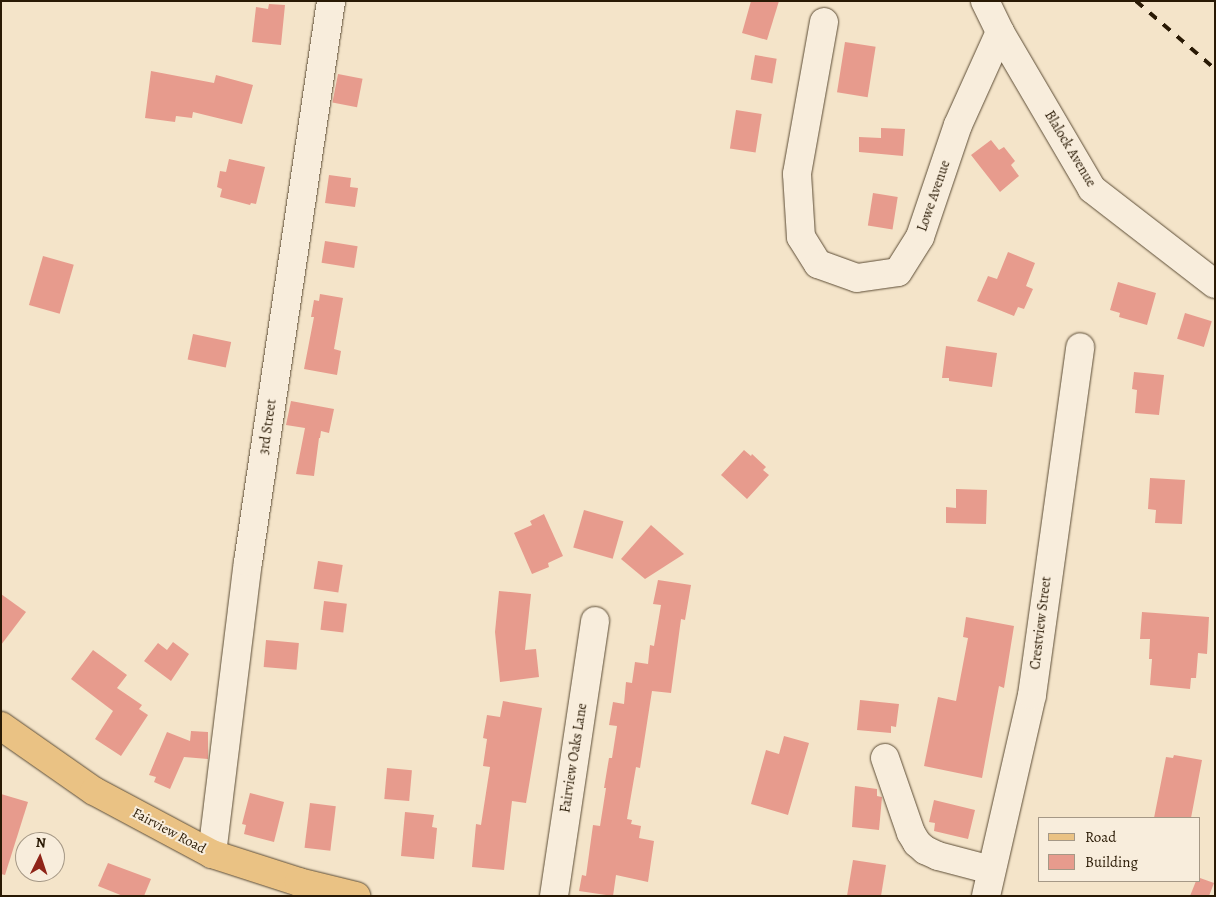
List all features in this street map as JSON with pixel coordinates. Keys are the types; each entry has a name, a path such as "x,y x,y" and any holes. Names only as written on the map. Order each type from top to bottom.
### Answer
{"main road":[{"name":"Fairview Road","path":"1,727 94,791 212,854 299,882 356,896"}],"street":[{"name":"3rd Street","path":"212,854 248,562 331,1"},
{"name":"Blalock Avenue","path":"985,1 1000,32 1092,189 1215,284"},
{"name":"Lowe Avenue","path":"824,22 797,174 801,238 818,264 857,278 898,272 920,238 958,125 1000,32"},
{"name":"Crestview Street","path":"988,883 1032,695 1080,347"},
{"name":"Fairview Oaks Lane","path":"554,896 595,621"},
{"path":"885,758 911,833 917,843 925,850 988,883"}],"building":[{"path":"751,1 779,1 767,40 742,33"},
{"path":"269,4 285,5 281,45 252,42 256,7 268,9"},
{"path":"845,42 876,47 868,97 837,92"},
{"path":"755,55 777,59 772,83 751,80"},
{"path":"151,71 214,83 216,75 253,85 242,124 193,112 192,118 176,116 175,122 145,118"},
{"path":"338,74 363,79 357,107 332,102"},
{"path":"736,110 762,114 756,153 730,149"},
{"path":"881,128 905,129 903,156 859,152 859,137 881,138"},
{"path":"991,140 999,150 1004,147 1015,161 1011,165 1019,176 1000,192 971,155"},
{"path":"229,159 265,167 256,204 251,203 250,205 220,197 222,189 217,187 220,171 226,172"},
{"path":"329,175 351,178 350,187 358,188 355,207 325,203"},
{"path":"873,193 898,197 893,230 868,226"},
{"path":"325,241 358,246 354,268 322,263"},
{"path":"1008,252 1035,263 1026,286 1033,289 1024,309 1018,307 1014,316 977,301 988,276 997,279"},
{"path":"43,256 74,265 60,314 29,305"},
{"path":"1118,282 1156,293 1147,325 1119,317 1120,313 1110,310"},
{"path":"320,294 343,298 334,349 341,351 337,375 304,369 314,317 311,317 314,300 319,301"},
{"path":"1185,313 1212,321 1204,347 1177,339"},
{"path":"193,334 231,342 226,368 188,359"},
{"path":"946,346 997,353 992,387 949,381 949,378 942,378"},
{"path":"1134,372 1164,375 1159,415 1135,413 1137,390 1132,389"},
{"path":"291,401 334,409 329,433 321,431 314,476 296,474 305,428 286,425"},
{"path":"744,450 751,456 752,454 766,467 763,470 769,475 747,499 721,475"},
{"path":"1150,478 1185,480 1182,524 1155,523 1156,510 1148,509"},
{"path":"956,489 987,490 986,524 946,523 946,507 956,508"},
{"path":"584,510 623,521 613,559 573,547"},
{"path":"544,514 563,556 548,563 549,567 532,574 514,533 532,525 530,521"},
{"path":"651,525 684,554 645,579 621,559"},
{"path":"318,561 343,565 338,593 314,589"},
{"path":"658,580 691,585 685,620 681,619 671,693 652,691 640,768 636,767 627,819 632,820 631,824 641,826 639,838 654,841 648,882 616,875 613,896 579,891 582,875 586,876 593,825 600,826 609,758 612,758 617,726 609,725 613,702 624,704 626,682 632,683 635,662 648,664 650,645 654,646 661,605 653,604"},
{"path":"499,591 531,594 525,650 536,649 539,677 500,682 495,632"},
{"path":"1,594 26,612 1,645"},
{"path":"324,601 347,604 343,633 320,630"},
{"path":"1142,612 1209,617 1207,654 1198,653 1196,678 1191,678 1190,689 1150,685 1152,659 1149,659 1150,639 1140,639"},
{"path":"966,617 1014,626 1004,688 999,686 982,778 924,766 938,697 956,701 968,638 963,637"},
{"path":"266,640 299,643 297,670 264,667"},
{"path":"173,642 189,654 171,681 144,661 158,643 167,650"},
{"path":"93,650 127,675 117,688 142,705 139,709 148,715 121,756 95,739 113,711 71,679"},
{"path":"860,700 899,704 896,727 891,726 891,733 857,730"},
{"path":"503,701 542,708 526,803 512,801 504,870 472,867 476,824 481,825 490,767 483,766 487,739 483,738 487,715 500,717"},
{"path":"191,731 208,732 208,759 184,757 170,789 154,782 156,777 149,775 167,732 190,741"},
{"path":"784,736 809,743 788,815 751,804 766,750 779,754"},
{"path":"1174,755 1202,760 1191,817 1154,817 1166,757 1173,758"},
{"path":"387,768 412,770 409,801 384,799"},
{"path":"855,786 877,789 877,796 882,797 879,830 852,827"},
{"path":"250,793 284,802 274,842 244,834 246,825 242,824"},
{"path":"1,794 28,802 19,832 15,832 15,843 5,875 1,874"},
{"path":"934,800 975,810 968,839 934,831 935,823 929,822"},
{"path":"310,803 336,806 330,851 305,848"},
{"path":"405,812 434,815 432,827 437,828 434,859 401,856"},
{"path":"853,860 886,865 881,896 847,896"},
{"path":"108,863 151,879 144,896 123,896 98,886"},
{"path":"1201,878 1214,883 1209,896 1190,896 1196,882 1201,882"}],"railway":[{"path":"1136,1 1215,69"}]}
